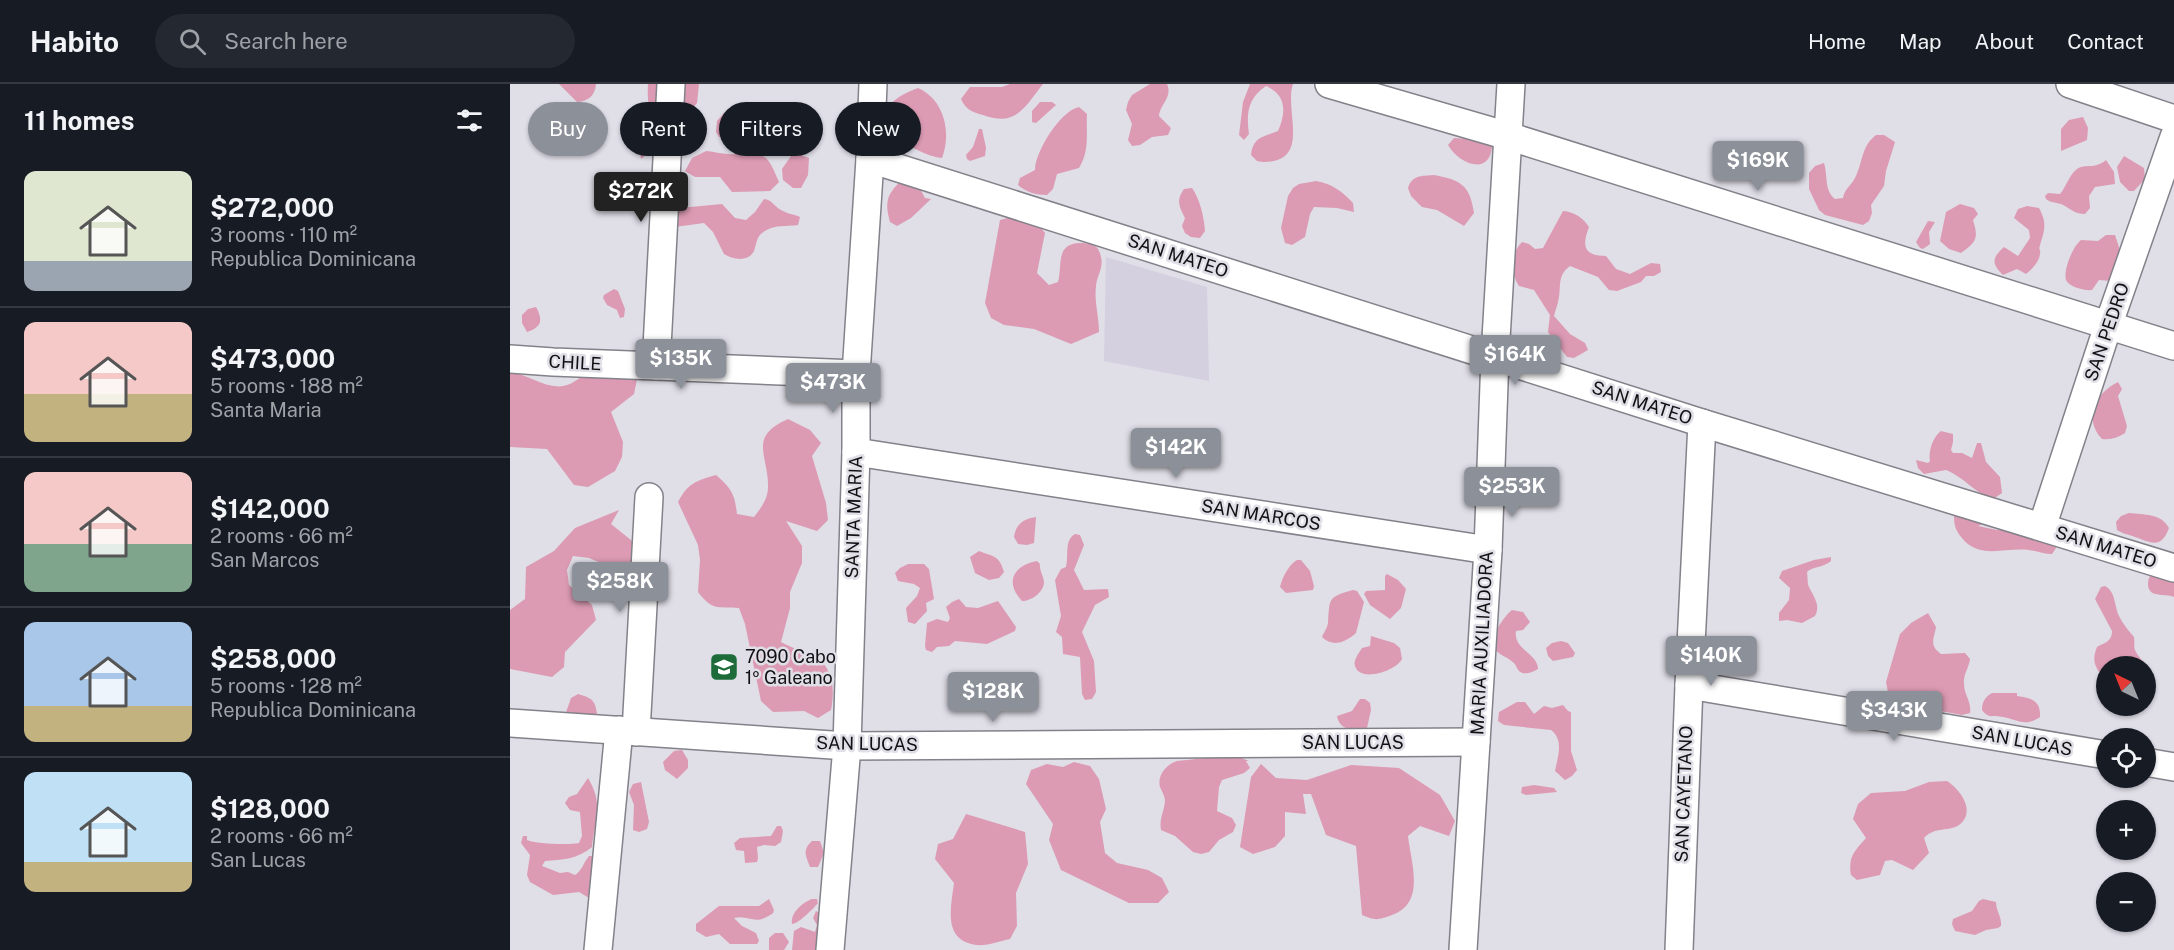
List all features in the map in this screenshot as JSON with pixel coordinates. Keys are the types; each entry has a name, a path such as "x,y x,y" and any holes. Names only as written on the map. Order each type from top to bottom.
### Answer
{"street":[{"path":"656,366 671,84"},
{"name":"SANTA MARIA","path":"830,950 847,746 856,452 855,374 873,84"},
{"path":"1329,84 1508,136 2174,346"},
{"name":"MARIA AUXILIADORA","path":"1463,950 1488,550 1495,356 1511,84"},
{"path":"2070,84 2174,119"},
{"name":"SAN PEDRO","path":"2042,527 2108,326 2174,137"},
{"name":"SAN MATEO","path":"870,159 1702,423 2174,568"},
{"name":"CHILE","path":"510,359 855,374"},
{"name":"SAN CAYETANO","path":"1679,950 1702,423"},
{"name":"SAN MARCOS","path":"856,452 1488,550"},
{"path":"598,950 627,731 649,496"},
{"name":"SAN LUCAS","path":"1689,685 2096,753"},
{"name":"SAN LUCAS","path":"510,723 847,746 1476,742"},
{"path":"2156,764 2174,766"}],"shaded area":[{"path":"559,84 596,84 590,97 577,102"},
{"path":"648,84 673,84 666,102 649,102"},
{"path":"685,84 699,84 697,102 683,102 682,92"},
{"path":"1010,84 1043,84 1024,108 1004,119 973,112 965,106 961,99 970,87 1002,87"},
{"path":"1150,84 1167,84 1167,97 1159,116 1171,128 1168,135 1152,137 1140,145 1132,146 1128,140 1132,124 1126,110 1128,102 1132,95"},
{"path":"1250,84 1293,84 1291,103 1293,136 1287,154 1280,159 1260,162 1251,155 1256,141 1278,131 1281,124 1283,105 1278,94 1273,90 1266,86 1255,96 1248,113 1249,134 1244,140 1239,135 1243,102"},
{"path":"918,88 927,93 940,108 946,128 942,158 921,151 921,102 893,102"},
{"path":"1040,102 1052,102 1056,105 1036,123 1032,122 1032,111"},
{"path":"1079,107 1087,114 1087,135 1085,155 1079,168 1057,174 1053,189 1047,195 1031,193 1018,185 1020,178 1035,170 1039,153 1057,124 1064,116"},
{"path":"2083,117 2088,128 2087,140 2061,151 2061,129 2069,120"},
{"path":"719,119 719,137 716,132"},
{"path":"979,129 982,129 986,148 985,156 970,161 966,155 973,147"},
{"path":"1876,135 1884,135 1895,142 1884,186 1871,205 1872,213 1869,221 1863,225 1825,215 1819,210 1809,189 1809,173 1815,166 1824,163 1829,191 1835,199 1843,198 1858,172 1865,149"},
{"path":"1454,138 1486,140 1492,147 1490,156 1485,162 1479,164 1466,161 1448,145"},
{"path":"707,151 719,153 719,156 762,156 772,166 779,182 770,191 732,192 720,177 695,177 685,171 692,158 707,156"},
{"path":"791,156 809,158 808,175 801,188 793,188 783,180 782,169"},
{"path":"2124,156 2144,168 2145,179 2134,191 2129,191 2120,182 2117,167"},
{"path":"2106,160 2114,172 2115,184 2095,187 2089,196 2090,208 2085,214 2046,199 2045,196 2048,193 2060,194 2077,169 2098,165"},
{"path":"1434,175 1451,179 1463,185 1467,190 1474,213 1464,226 1437,210 1422,207 1411,196 1408,188 1412,181 1418,177"},
{"path":"901,181 918,185 925,198 931,199 911,218 897,226 890,222 887,204 892,191"},
{"path":"1316,181 1332,186 1345,195 1353,203 1354,212 1337,208 1314,207 1310,214 1305,237 1292,245 1285,243 1281,228 1288,196 1299,184"},
{"path":"1192,188 1204,220 1205,231 1200,238 1191,237 1185,233 1182,226 1185,218 1180,206 1180,196 1184,189"},
{"path":"764,199 783,211 800,217 798,225 765,231 758,237 751,255 744,259 724,254 713,232 704,223 675,227 677,209 680,208 722,204 735,218 746,220"},
{"path":"1960,204 1974,208 1978,214 1973,220 1975,240 1961,253 1949,249 1940,241 1946,212"},
{"path":"2027,206 2039,208 2044,222 2039,257 2026,274 2017,269 2003,275 1994,261 1997,254 2004,247 2018,256 2030,238 2029,230 2014,218 2018,209"},
{"path":"1563,211 1575,214 1584,221 1589,227 1585,239 1586,248 1593,254 1606,256 1616,269 1630,274 1651,263 1660,264 1661,272 1654,276 1646,276 1641,282 1617,291 1609,290 1598,277 1570,266 1561,278 1554,316 1570,334 1585,343 1588,350 1574,358 1567,357 1548,332 1550,315 1534,290 1519,286 1513,270 1513,258 1522,242 1535,249 1543,248"},
{"path":"1008,218 1038,225 1045,233 1037,273 1049,285 1058,282 1062,255 1068,246 1074,243 1084,243 1098,249 1102,261 1096,292 1099,332 1071,344 1034,329 1004,325 991,318 985,303 1000,220"},
{"path":"1928,221 1935,222 1929,232 1930,244 1923,249 1916,242"},
{"path":"2106,235 2115,235 2121,253 2111,281 2099,280 2092,290 2070,285 2065,276 2069,258 2075,247 2081,240 2098,241"},
{"path":"1106,257 1207,287 1209,381 1104,361"},
{"path":"614,289 618,291 625,309 624,317 620,318 617,310 607,305 603,298"},
{"path":"536,307 540,322 536,328 527,332 522,323 522,315 528,309"},
{"path":"594,368 627,372 637,379 634,394 611,412 623,442 622,457 615,471 588,487 574,485 547,449 510,447 510,372 547,385 562,386 570,384"},
{"path":"2118,382 2122,389 2118,396 2127,426 2125,433 2111,439 2102,439 2093,423 2094,407 2103,393"},
{"path":"788,419 810,430 821,443 812,456 826,503 828,520 817,531 786,521 802,546 802,563 790,592 790,608 781,642 812,655 825,665 829,672 833,686 831,710 818,718 804,711 773,712 761,701 745,624 739,608 711,605 698,592 700,560 698,545 678,502 693,484 716,475 731,492 737,514 754,517 764,503 768,491 764,440 775,426"},
{"path":"1941,431 1953,434 1951,450 1953,453 1962,453 1972,458 1977,443 1981,443 1986,462 2000,477 2002,493 1993,499 1946,470 1924,474 1918,468 1916,460 1928,463 1930,461 1932,444"},
{"path":"619,510 611,524 647,553 632,576 589,558 573,556 567,570 569,585 592,605 596,620 565,652 564,667 552,677 510,669 510,610 525,599 526,567 554,551 575,528"},
{"path":"1960,512 1989,521 1978,526 1997,530 2011,529 2055,540 2056,548 2052,554 2029,550 1984,551 1976,549 1969,545 1957,531 1954,516"},
{"path":"2129,513 2157,517 2169,528 2166,535 2155,543 2117,530 2116,522 2121,516"},
{"path":"1036,517 1034,543 1018,544 1014,537 1018,525 1027,519"},
{"path":"1075,534 1080,535 1084,545 1074,570 1084,590 1108,589 1109,597 1095,605 1082,632 1094,661 1096,692 1092,699 1085,700 1082,694 1080,657 1063,654 1062,637 1056,632 1061,616 1055,580 1061,569 1066,567 1069,540"},
{"path":"979,551 995,557 1000,562 1004,572 999,578 989,580 975,573 970,557"},
{"path":"1831,557 1828,563 1807,572 1808,585 1817,605 1815,616 1802,623 1779,621 1779,613 1789,600 1790,588 1779,578 1782,571"},
{"path":"1297,560 1301,560 1310,571 1313,590 1286,593 1280,587 1281,583 1289,568"},
{"path":"1037,561 1044,580 1043,587 1036,596 1022,601 1014,588 1014,576 1028,563"},
{"path":"908,564 924,564 929,569 934,599 926,603 927,611 915,624 908,622 906,608 917,596 920,588 914,584 898,581 895,573"},
{"path":"2174,569 2174,597 2151,592 2148,583 2154,572"},
{"path":"1387,574 1398,580 1406,589 1401,608 1390,619 1370,605 1364,594 1366,591 1385,590"},
{"path":"2105,586 2113,595 2117,612 2134,637 2134,647 2139,656 2096,656 2096,667 2094,657 2097,647 2107,642 2112,635 2095,599 2101,587"},
{"path":"1353,590 1357,591 1364,602 1356,633 1348,639 1335,643 1326,640 1322,637 1327,626 1332,600 1338,595"},
{"path":"959,599 966,607 978,608 998,601 1016,627 1015,631 987,644 955,641 949,646 937,647 932,652 926,650 927,623 937,619 948,622 950,618 946,607"},
{"path":"1512,610 1523,612 1530,622 1523,630 1516,631 1516,637 1537,664 1538,669 1531,672 1518,670 1514,663 1491,645 1499,626"},
{"path":"1928,613 1936,627 1933,642 1937,651 1941,654 1965,653 1970,659 1965,674 1964,688 1970,705 1970,713 1962,715 1924,708 1900,709 1892,704 1889,697 1886,682 1900,634 1911,623"},
{"path":"1371,636 1394,643 1400,648 1402,659 1393,668 1370,674 1358,671 1355,666 1356,659 1362,648 1370,646"},
{"path":"1561,641 1568,643 1575,653 1573,657 1553,661 1548,656 1546,648 1552,643"},
{"path":"1992,693 2017,693 2017,696 2031,699 2039,707 2040,717 2026,722 1987,715 1982,710 1983,705"},
{"path":"578,694 588,697 593,702 598,719 563,721 571,698"},
{"path":"1360,699 1365,699 1370,703 1371,710 1367,728 1349,729 1341,725 1337,716 1352,711"},
{"path":"1517,702 1525,702 1534,714 1544,706 1552,708 1563,705 1571,712 1571,751 1577,770 1572,776 1565,780 1555,771 1559,743 1551,730 1504,725 1498,721 1499,712"},
{"path":"682,750 688,760 688,768 677,779 665,770 663,762 674,751"},
{"path":"1234,755 1249,761 1246,761 1250,768 1244,773 1222,780 1219,787 1217,811 1232,818 1236,825 1233,832 1219,840 1209,852 1201,854 1193,852 1175,836 1161,830 1165,801 1159,783 1161,775 1169,765 1177,761"},
{"path":"1074,762 1090,766 1099,779 1106,809 1100,822 1105,853 1117,863 1148,870 1162,878 1169,892 1158,903 1129,903 1061,870 1049,840 1053,824 1026,784 1031,770 1047,764 1063,767"},
{"path":"1261,764 1276,778 1307,780 1351,765 1399,768 1440,795 1455,821 1449,836 1420,826 1408,836 1414,881 1413,892 1403,909 1380,919 1362,915 1356,846 1326,835 1311,794 1303,794 1306,814 1285,812 1285,836 1275,847 1253,854 1240,847 1251,777"},
{"path":"588,778 597,804 592,847 575,856 545,861 542,866 560,873 568,872 575,875 589,856 593,856 597,858 604,895 589,898 579,892 553,895 530,882 527,875 530,855 521,843 523,836 527,836 527,840 538,842 579,843 582,836 580,812 570,810 565,803 569,797 577,794"},
{"path":"1947,781 1957,789 1967,807 1967,814 1959,825 1928,834 1924,838 1929,853 1913,870 1892,860 1885,861 1880,875 1857,880 1851,875 1852,858 1866,838 1853,819 1858,804 1871,793 1905,791 1929,782"},
{"path":"641,782 649,822 647,829 639,832 633,830 634,805 629,792 633,784"},
{"path":"1534,785 1554,788 1557,792 1526,795 1521,793 1522,787"},
{"path":"966,814 1025,832 1028,864 1016,893 1017,926 1010,939 977,945 966,942 958,937 951,922 954,883 935,859 938,844 953,839"},
{"path":"777,826 781,826 783,831 781,842 775,846 757,847 757,862 745,863 744,851 736,850 734,843 740,838 771,836"},
{"path":"812,841 820,841 824,853 818,867 810,867 806,856 807,847"},
{"path":"769,899 774,910 767,917 757,920 734,918 742,926 756,933 759,941 757,944 730,944 719,934 706,937 696,931 696,924 719,906 759,906"},
{"path":"812,899 817,899 818,903 802,919 792,924 793,916 798,909"},
{"path":"1983,899 1996,902 2001,926 1975,935 1955,931 1952,924 1953,919 1972,911"},
{"path":"816,911 829,918 826,950 792,950 794,931 801,927 815,932 817,925 813,918"},
{"path":"775,933 783,933 789,942 784,950 769,950 769,938"}],"place":[{"name":"7090 Cabo 1º Galeano","path":"724,667"}]}
